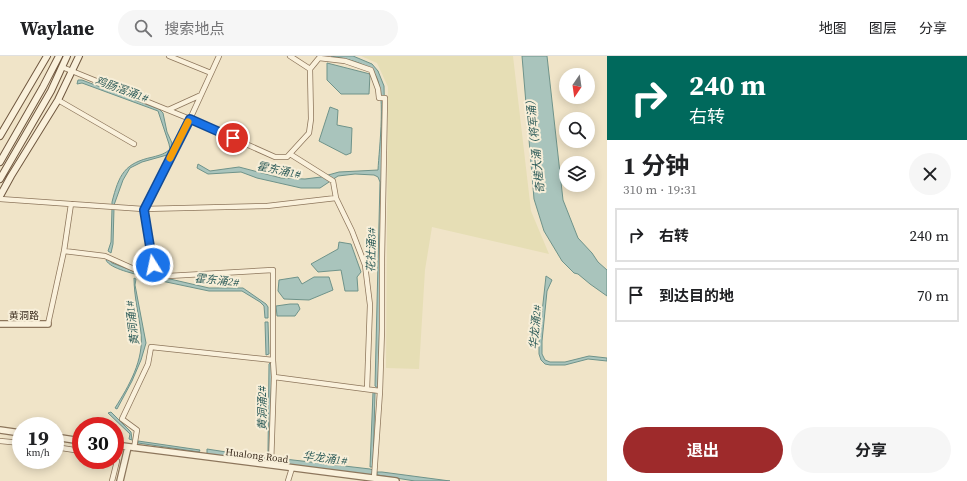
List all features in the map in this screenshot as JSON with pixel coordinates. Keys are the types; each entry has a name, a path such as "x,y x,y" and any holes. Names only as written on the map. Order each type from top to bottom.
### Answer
{"main road":[{"path":"0,136 47,56"},
{"path":"0,162 59,56"},
{"path":"0,179 50,91 67,56"},
{"path":"0,197 11,176 58,100 79,56"}],"street":[{"path":"169,56 211,72"},
{"path":"64,252 105,256 143,273 153,265 144,210 190,119 219,56"},
{"path":"290,56 310,69"},
{"path":"62,67 190,119 276,157 287,158 309,133 311,119 310,69 319,58 344,61 371,70 378,89 379,98 382,98 385,132 382,236 382,329 377,391 375,480"},
{"path":"168,110 200,95"},
{"path":"58,100 134,144"},
{"path":"290,154 332,181 336,198 352,231 365,265 370,305 367,389"},
{"path":"0,197 144,210 267,206 336,198"},
{"path":"48,324 64,252 71,204"},
{"path":"148,269 168,276 273,270 274,377 271,466"},
{"name":"黄洞路","path":"0,324 48,324"},
{"path":"120,481 137,430 122,419 148,364 151,347 273,360"},
{"path":"274,377 377,391"},
{"path":"0,430 12,432"},
{"path":"0,441 12,442"},
{"name":"Hualong Road","path":"124,447 375,480 396,481"},
{"path":"288,481 292,468"},
{"path":"112,481 115,469"}],"shaded area":[{"path":"361,56 513,56 531,211 549,254 432,227 425,270 419,369 386,368 388,87 377,63"}],"water":[{"path":"331,56 353,56 372,64 378,71 384,86 385,135 378,388 375,386 380,182 378,177 374,175 355,174 338,176 320,188 301,188 257,178 241,172 208,174 197,168 198,164 210,171 239,167 281,178 305,179 321,177 339,172 378,170 381,134 381,105 378,81 374,73 365,66 354,61"},
{"name":"奇槎大涌（将军涌）","path":"522,56 547,56 559,164 559,192 562,192 563,200 578,238 598,262 607,270 607,296 578,274 574,273 562,261 544,231 534,199"},
{"path":"327,63 370,74 369,94 341,94 327,80"},
{"path":"78,80 82,80 159,109 163,113 167,132 172,143 171,152 167,155 142,162 130,168 123,180 114,205 112,205 112,202 117,184 124,172 135,163 166,152 170,149 169,144 158,111 82,83 77,84"},
{"path":"330,107 338,110 337,125 352,128 351,153 346,155 319,141"},
{"path":"112,208 114,208 113,244 111,253 108,251 111,242"},
{"path":"339,242 351,244 361,272 357,277 358,291 345,291 341,270 318,272 311,264 338,249"},
{"path":"109,259 112,263 147,276 146,277 118,269 108,263 106,260"},
{"path":"152,276 209,288 243,288 266,304 268,307 268,318 265,318 264,306 242,291 209,291 152,279"},
{"path":"546,276 552,280 547,291 542,341 542,354 545,360 550,362 565,362 589,356 607,358 607,361 588,359 565,365 550,365 545,364 541,360 539,354 539,340"},
{"path":"298,277 302,284 314,277 329,277 333,290 309,300 284,299 278,291 279,280"},
{"path":"134,278 136,279 135,285 146,343 132,381 117,409 115,408 130,382 138,363 140,353 141,333"},
{"path":"298,304 300,309 295,316 277,316 276,306"},
{"path":"265,322 268,322 269,354 266,355"},
{"path":"269,364 272,364 270,452 268,452"},
{"path":"373,392 375,393 373,467 370,467"},
{"path":"111,412 116,417 112,417 108,413"},
{"path":"124,425 131,432 132,440 129,439 130,434 124,428"},
{"path":"138,441 200,450 199,452 138,443"},
{"path":"207,449 265,458 265,462 209,455 207,454"},
{"path":"276,458 370,469 373,470 373,475 276,463"},
{"path":"377,472 450,481 415,481 377,475"}],"slow traffic":[{"path":"170,158 188,122"}],"route":[{"path":"153,265 144,210 190,119 233,138"}],"water label":[{"name":"鸡肠滘涌1#","path":"122,89"},
{"name":"霍东涌1#","path":"279,170"},
{"name":"花社涌3#","path":"371,250"},
{"name":"霍东涌2#","path":"217,280"},
{"name":"黄洞涌1#","path":"132,323"},
{"name":"华龙涌2#","path":"535,327"},
{"name":"黄洞涌2#","path":"262,408"},
{"name":"华龙涌1#","path":"325,458"}]}
